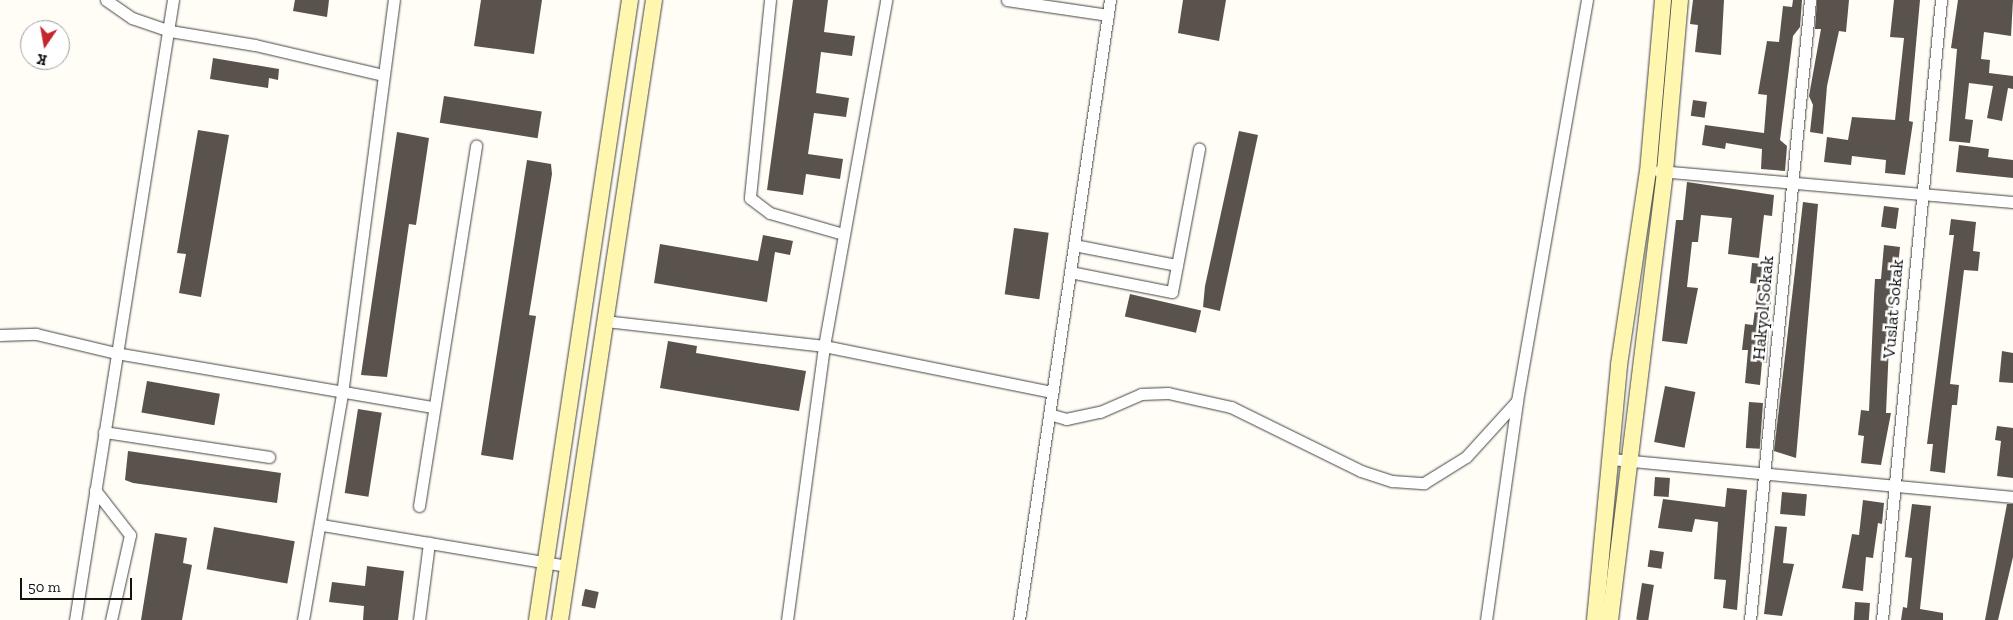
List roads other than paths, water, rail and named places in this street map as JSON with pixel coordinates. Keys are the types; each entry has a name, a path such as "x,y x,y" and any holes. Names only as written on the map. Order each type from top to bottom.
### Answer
{"street":[{"path":"106,0 132,18 170,31 255,45 383,76"},
{"path":"75,620 116,353 170,31 172,0"},
{"path":"303,620 316,539 322,525 342,394 394,0"},
{"path":"537,620 630,0"},
{"path":"560,620 654,0"},
{"path":"770,0 750,198 770,213 844,234"},
{"path":"787,620 824,346 886,0"},
{"path":"1008,0 1108,16"},
{"path":"1019,620 1110,0"},
{"path":"1486,620 1517,401 1587,0"},
{"path":"1610,620 1618,459 1619,365 1648,172 1663,0"},
{"path":"1595,620 1618,459 1665,171 1680,0"},
{"name":"Hakyol Sokak","path":"1750,620 1766,474 1810,0"},
{"name":"Vuslat Sokak","path":"1882,620 1897,484 1920,195 1941,0"},
{"path":"419,506 433,407 476,145"},
{"path":"1070,272 1172,292 1199,149"},
{"path":"1648,172 1665,171 2013,202"},
{"path":"1074,245 1177,264"},
{"path":"605,321 824,346 1052,392"},
{"path":"0,335 36,334 116,353 342,394 433,407"},
{"path":"1049,414 1066,419 1100,412 1141,394 1168,393 1230,407 1361,471 1392,481 1424,483 1466,457 1517,401"},
{"path":"104,432 269,457"},
{"path":"1618,459 1766,474 1897,484 2013,497"},
{"path":"95,490 130,535 112,620"},
{"path":"322,525 545,565 568,566"},
{"path":"419,620 429,543"}]}
